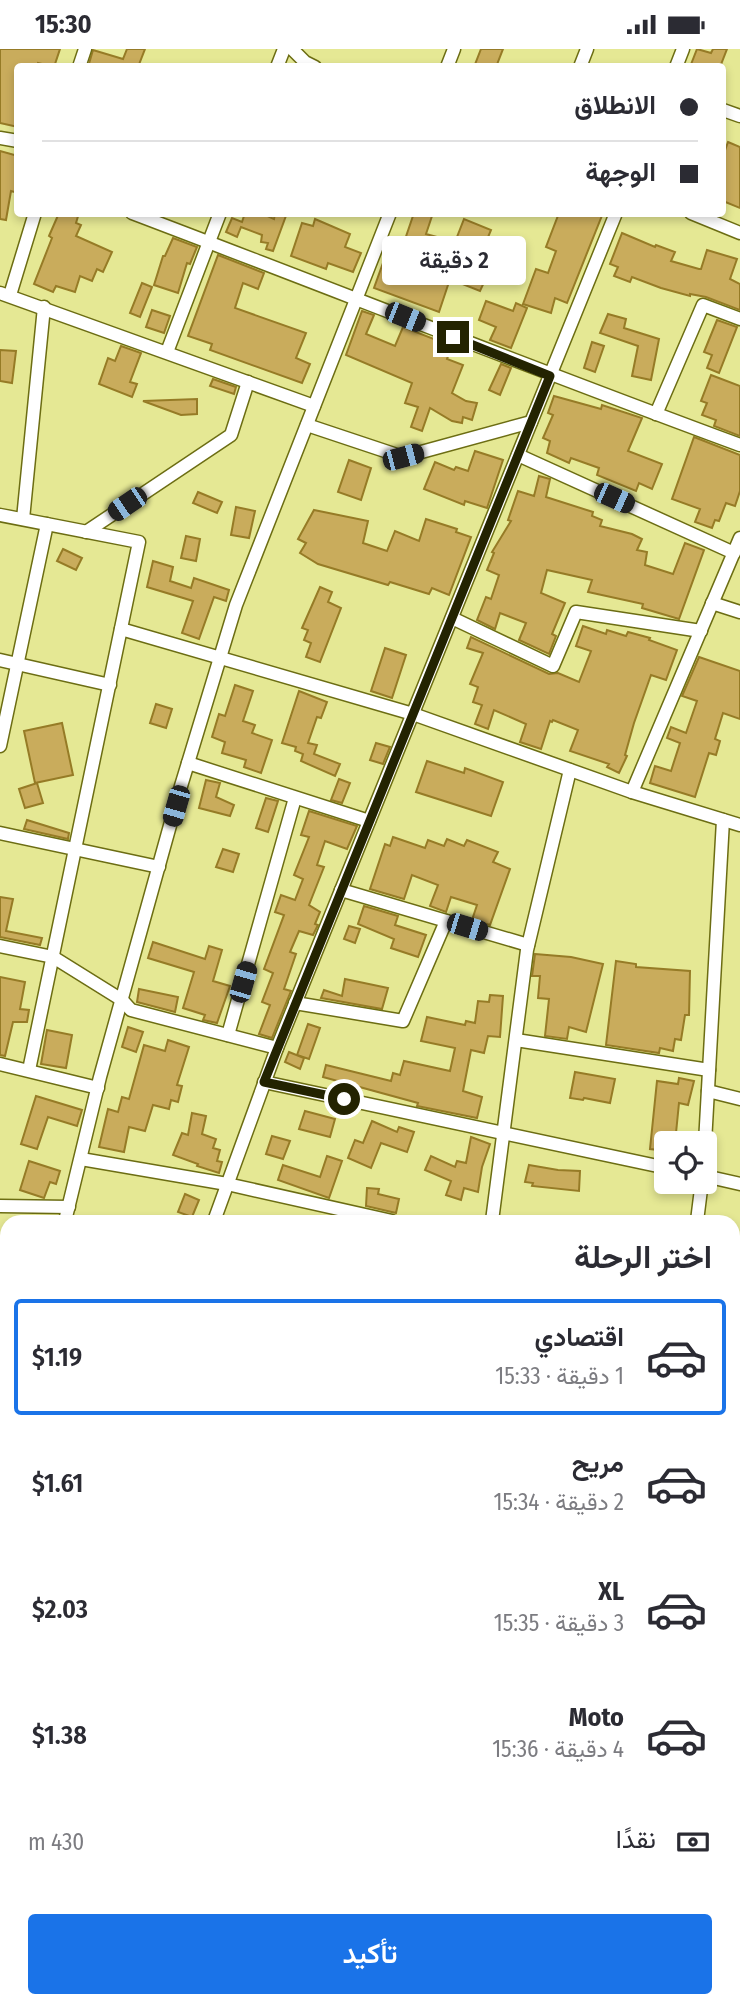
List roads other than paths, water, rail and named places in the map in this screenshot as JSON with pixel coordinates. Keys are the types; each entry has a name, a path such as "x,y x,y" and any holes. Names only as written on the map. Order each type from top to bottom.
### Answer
{"street":[{"path":"292,49 307,63"},
{"path":"34,217 5,294 314,406"},
{"path":"142,217 357,298 550,376 740,445"},
{"path":"167,352 219,217"},
{"path":"67,1215 122,1000 188,763 236,605 388,217"},
{"path":"216,1215 277,1048 614,217"},
{"path":"701,217 740,233"},
{"path":"656,414 703,305 740,319"},
{"path":"23,519 44,307"},
{"path":"86,532 231,435 248,382"},
{"path":"307,425 403,457 531,422"},
{"path":"518,454 734,553"},
{"path":"0,515 139,542 29,1070"},
{"path":"0,744 47,524"},
{"path":"632,792 740,538"},
{"path":"712,603 740,612"},
{"path":"452,618 553,666 576,612 701,631"},
{"path":"121,629 413,714 632,792 740,825"},
{"path":"0,660 110,685"},
{"path":"188,763 369,821"},
{"path":"493,1215 528,945 570,770"},
{"path":"228,1035 295,797"},
{"path":"706,1131 723,820"},
{"path":"0,833 159,867"},
{"path":"341,890 528,945"},
{"path":"295,1003 403,1021 446,921"},
{"path":"0,946 53,957 122,1000 131,1010 277,1048"},
{"path":"516,1040 709,1070"},
{"path":"0,1064 98,1088"},
{"path":"264,1082 654,1165"},
{"path":"708,1091 740,1099"},
{"path":"80,1159 227,1184 365,1215"},
{"path":"717,1179 740,1184"},
{"path":"698,1215 700,1194"},
{"path":"0,1206 69,1207"}]}
